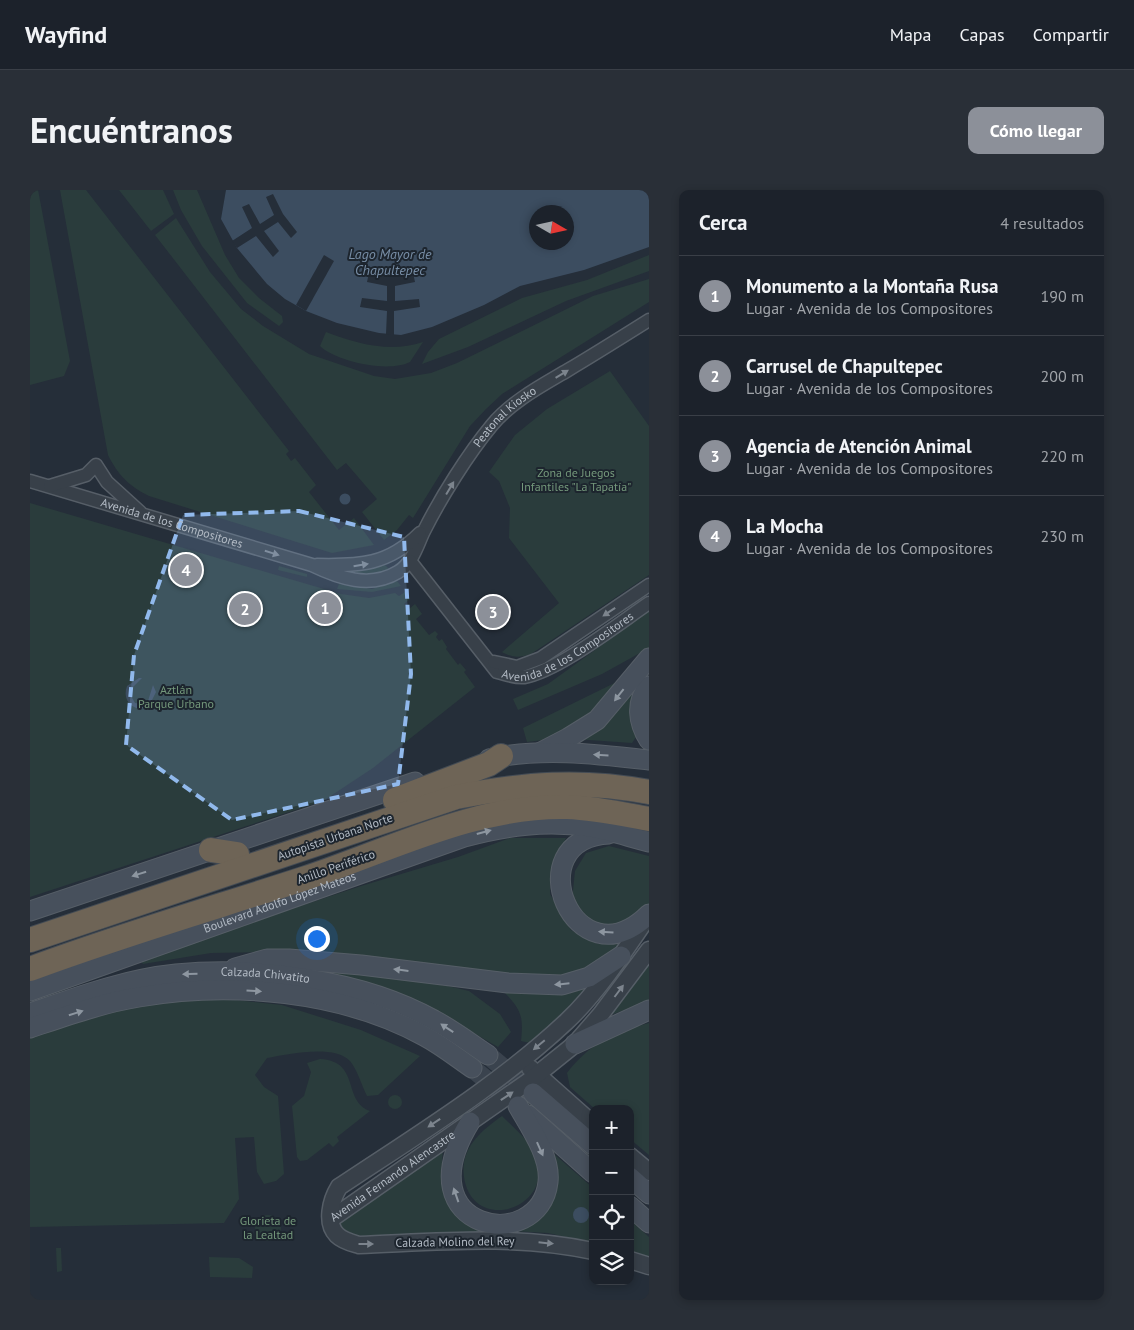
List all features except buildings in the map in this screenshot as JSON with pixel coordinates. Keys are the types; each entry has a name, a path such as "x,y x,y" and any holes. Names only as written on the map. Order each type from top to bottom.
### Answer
{"highway":[{"path":"30,923 221,855 417,792 490,764 501,756"},
{"path":"30,933 478,786 516,780 562,777 603,779 649,786"},
{"name":"Autopista Urbana Norte","path":"30,940 456,797 520,785 558,783 614,785 649,792"},
{"name":"Autopista Urbana Norte","path":"30,958 335,856 483,810 555,801 591,803 649,813"},
{"name":"Anillo Periférico","path":"30,969 189,913 337,868 480,818 534,809 566,807 609,811 649,820"},
{"path":"30,977 411,849 437,847"}],"main road":[{"path":"538,753 568,738 597,720 649,658"},
{"path":"649,686 640,700 640,709 642,726 649,740"},
{"path":"501,756 538,753 604,755 649,760"},
{"name":"Boulevard Adolfo López Mateos","path":"30,992 464,837 517,825 564,824 591,827 649,842"},
{"path":"619,834 590,837 568,854 564,862 560,881 563,902 577,921 601,932 619,932 628,929 649,914"},
{"path":"30,911 221,855"},
{"path":"224,973 258,961 289,959 361,965 508,983 562,985 578,982 595,974 621,956"},
{"name":"Calzada Chivatito","path":"30,1013 149,978 176,974 284,975 356,989 433,1019 488,1055"},
{"name":"Calzada Chivatito","path":"30,1028 107,1004 138,997 197,989 256,990 329,1002 392,1022 424,1036 472,1068"},
{"path":"575,1044 649,1010"},
{"path":"534,1084 589,1141"},
{"path":"470,1122 459,1140 453,1156 452,1175 456,1197 461,1207 474,1218 491,1224 510,1224 534,1210 546,1192 548,1182 544,1159 518,1106 589,1169"},
{"path":"634,1181 649,1194"},
{"path":"634,1209 649,1222"}],"street":[{"name":"Peatonal Kiosko","path":"410,561 424,530 479,442 505,412 539,388 649,320"},
{"path":"50,486 86,475 96,466 107,482 142,514"},
{"name":"Avenida de los Compositores","path":"30,482 50,486 312,565 336,577 364,581 393,574 410,561 498,672 516,677 539,672 557,665 649,603"},
{"name":"Avenida de los Compositores","path":"312,565 348,566 371,563 398,552 424,530"},
{"name":"Avenida de los Compositores","path":"487,659 504,666 517,667 541,658 649,585"},
{"name":"Avenida Fernando Alencastre","path":"331,1219 332,1202 339,1187 474,1096 568,1020 621,956 649,914"},
{"name":"Avenida Fernando Alencastre","path":"331,1219 470,1122 534,1084 575,1044 601,1014 649,950"},
{"path":"522,1059 534,1084 589,1121"},
{"path":"634,1159 649,1172"},
{"name":"Calzada Molino del Rey","path":"331,1219 333,1229 338,1236 359,1244 504,1240 544,1242 589,1250"},
{"path":"634,1261 649,1266"}],"highlighted area":[{"path":"299,511 404,537 411,674 398,784 232,820 126,745 134,655 183,515"}],"green space":[{"path":"30,190 38,190 70,361 64,376 30,385"},
{"path":"60,190 86,190 289,451 286,454 291,461 295,458 316,485 309,492 339,530 354,518 374,545 332,553 149,496 130,484 120,474 108,455"},
{"path":"119,190 163,190 174,214 151,231"},
{"path":"173,190 197,190 225,255 239,278 259,298 282,316 283,322 279,326 247,303 202,246 181,210"},
{"path":"176,218 210,272 241,309 263,326 309,354 374,376 395,379 431,373 457,363 593,296 649,279 649,302 502,394 470,426 413,518 409,515 397,530 384,540 362,512 377,499 346,463 337,470 155,235"},
{"path":"649,255 649,271 566,301 468,347 422,364 428,352 439,339 522,298 587,280"},
{"path":"326,332 374,346 399,347 423,342 410,362 401,365 377,366 350,361 328,352 320,346"},
{"name":"Zona de Juegos Infantiles \"La Tapatía\"","path":"610,371 649,426 649,575 531,654 519,657 509,655 502,652 559,603 509,538 510,508 499,481 489,472 515,435 547,409"},
{"name":"Aztlán Parque Urbano","path":"30,503 341,594 369,598 395,593 399,596 405,592 410,599 404,604 409,609 415,604 422,614 416,619 429,635 435,631 438,634 436,637 439,641 442,639 447,647 446,649 458,665 460,663 466,670 464,672 475,687 373,768 323,801 30,897"},
{"path":"384,564 391,571 377,575 350,573 351,571"},
{"path":"279,566 307,574 307,577 278,570"},
{"path":"397,581 401,586 372,592 337,589 339,584 372,589"},
{"path":"649,611 649,648 602,674 518,710 513,699 548,684"},
{"path":"649,666 649,673 637,686 632,702 633,729 636,737 632,743 560,738 527,742 523,728"},
{"path":"510,838 566,838 551,869 550,894 571,930 598,944 625,941 616,954 570,977 531,978 279,952 211,953 143,964 140,959 358,887 458,857"},
{"path":"609,846 649,856 649,905 630,921 608,925 584,920 572,900 575,871 586,853"},
{"path":"649,961 649,1002 610,1015"},
{"path":"320,968 448,986 469,991 500,1014 511,1032 498,1047 425,1005 321,972"},
{"path":"590,984 565,1014 530,1043 521,1041 522,1024 519,1012 513,1001 501,989 556,992 567,991"},
{"path":"191,995 282,1005 361,1030 420,1056 378,1095 367,1096 353,1064 343,1056 333,1053 310,1052 267,1058 255,1075 264,1087 278,1096 284,1174 276,1181 264,1184 257,1172 254,1137 235,1138 239,1199 224,1223 30,1227 30,1037 94,1013"},
{"path":"649,1023 649,1155 634,1142 634,1105 590,1105 570,1087 567,1073 593,1047 613,1035"},
{"path":"320,1059 333,1061 341,1067 346,1074 356,1099 361,1106 370,1111 337,1137 339,1141 333,1147 329,1143 307,1160 300,1161 297,1157 292,1106 304,1096 311,1072 307,1063"},
{"path":"395,1095 400,1097 402,1102 400,1107 395,1109 390,1107 388,1102 390,1097"},
{"path":"502,1116 531,1147 539,1167 537,1185 528,1198 514,1207 498,1210 483,1207 471,1196 464,1177 464,1167 465,1157 474,1141"},
{"path":"443,1148 442,1177 443,1189 447,1199 460,1216 484,1232 356,1236 340,1227 341,1222"},
{"path":"553,1153 589,1184 589,1242 548,1233 512,1231 526,1225 546,1211 556,1192 556,1168"},
{"name":"Glorieta de la Lealtad","path":"268,1215 277,1219 281,1228 277,1237 268,1241 259,1237 255,1228 259,1219"},
{"path":"634,1224 649,1237 649,1259 634,1255"},
{"path":"56,1248 61,1248 62,1271 57,1272"},
{"path":"209,1257 239,1258 253,1267 252,1278 210,1277"}],"water":[{"name":"Lago Mayor de Chapultepec","path":"226,190 649,190 649,247 584,270 520,286 484,305 432,327 401,335 379,333 337,323 306,311 285,299 267,284 237,248 221,219"},
{"path":"345,493 351,499 345,505 339,499"},
{"path":"142,678 132,688 130,694 135,703 142,704 148,701 153,685 156,692 149,706 139,709 127,701 126,690 127,686"},
{"path":"581,1207 588,1212 588,1218 581,1223 573,1215"}],"pier":[{"path":"273,194 283,214 297,232 291,238 278,222 264,231 279,251 273,257 256,236 237,248 232,241 252,228 242,207 249,204 260,224 274,215 266,197"},
{"path":"324,255 334,261 306,311 296,305"},
{"path":"369,273 392,276 413,273 415,282 395,286 395,301 419,299 420,307 394,311 394,335 386,334 387,311 360,307 362,298 387,301 387,286 367,282"}],"tunnel":[{"path":"488,1055 533,1093"},
{"path":"472,1068 518,1106"}],"place":[{"name":"La Mocha","path":"186,570"},
{"name":"Monumento a la Montaña Rusa","path":"325,608"},
{"name":"Carrusel de Chapultepec","path":"245,609"},
{"name":"Agencia de Atención Animal","path":"493,612"}]}
